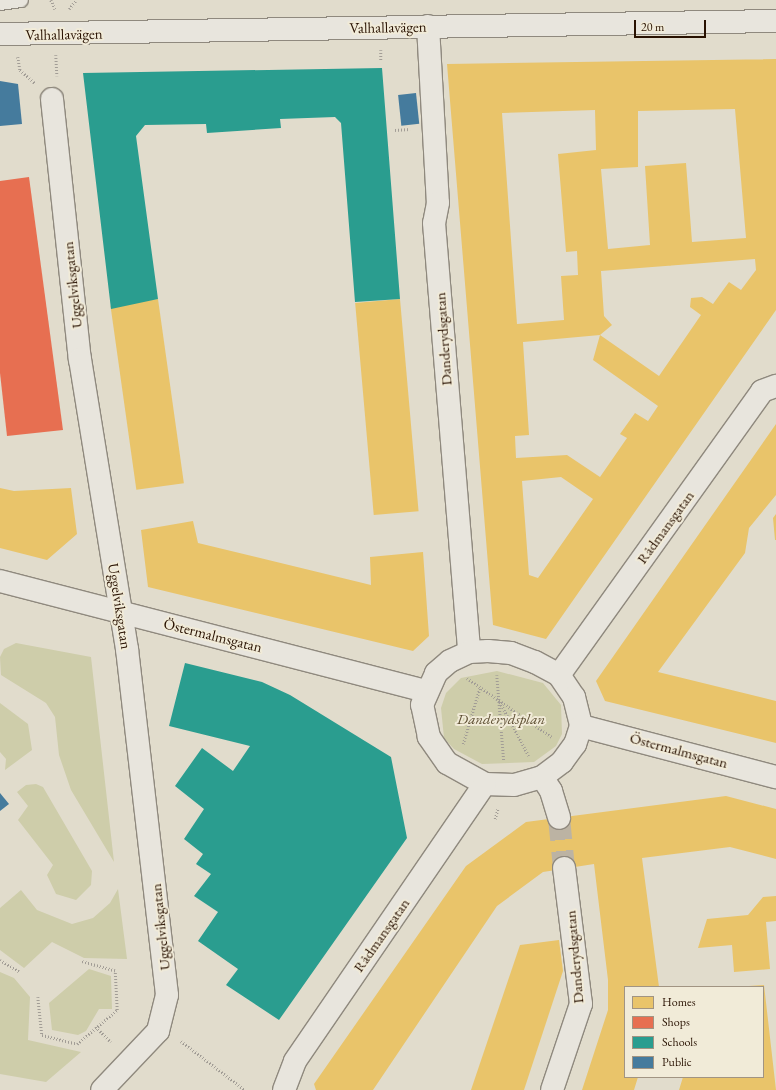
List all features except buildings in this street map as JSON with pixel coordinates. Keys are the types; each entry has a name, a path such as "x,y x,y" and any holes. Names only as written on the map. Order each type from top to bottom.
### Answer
{"street":[{"name":"Valhallavägen","path":"0,34 772,20"},
{"name":"Danderydsgatan","path":"428,26 438,203 434,223 469,652"},
{"name":"Uggelviksgatan","path":"52,99 80,359 122,611 166,994 158,1031 102,1090"},
{"name":"Rådmansgatan","path":"559,675 769,389"},
{"name":"Östermalmsgatan","path":"0,581 122,611 426,691"},
{"path":"469,652 511,653 559,675 574,697 581,726 575,744 562,762 537,770 514,785 485,784 447,763 436,750 423,724 422,705 426,691 441,669 469,652"},
{"name":"Östermalmsgatan","path":"581,726 776,777"},
{"path":"537,770 551,791 559,818"},
{"name":"Rådmansgatan","path":"284,1090 295,1061 485,784"},
{"name":"Danderydsgatan","path":"552,1090 581,1004 564,868"}],"lane":[{"path":"0,3 21,0"}],"path":[{"path":"51,0 56,12"},
{"path":"395,130 411,129 410,125"},
{"path":"497,671 504,766"},
{"path":"465,677 558,742"},
{"path":"462,746 480,687"},
{"path":"499,701 537,770"},
{"path":"0,960 20,972"},
{"path":"38,997 42,1035 77,1044 117,1010 115,971 81,961"},
{"path":"96,1027 111,1042"},
{"path":"181,1041 245,1090"}],"green space":[{"path":"16,643 91,657 114,862 71,790 59,755 55,717 46,703 1,675 0,657 4,649"},
{"name":"Danderydsplan","path":"497,671 543,683 561,705 562,734 556,746 534,762 482,764 454,749 444,738 441,708 446,693 461,678"},
{"path":"0,703 28,724 32,750 5,770 6,759 0,752"},
{"path":"36,784 43,787 92,871 91,885 76,900 56,894 47,875 53,865 18,820 28,806 17,792 26,785"},
{"path":"118,889 127,959 84,958 52,942 24,968 0,950 0,908 21,890 37,910 72,924 93,918 110,903"},
{"path":"89,969 111,976 112,1009 99,1009 86,1031 78,1035 52,1030 49,1003"},
{"path":"0,972 14,978 30,997 28,1040 81,1052 46,1082 0,1074"}],"tunnel":[{"path":"559,818 564,868"}]}
